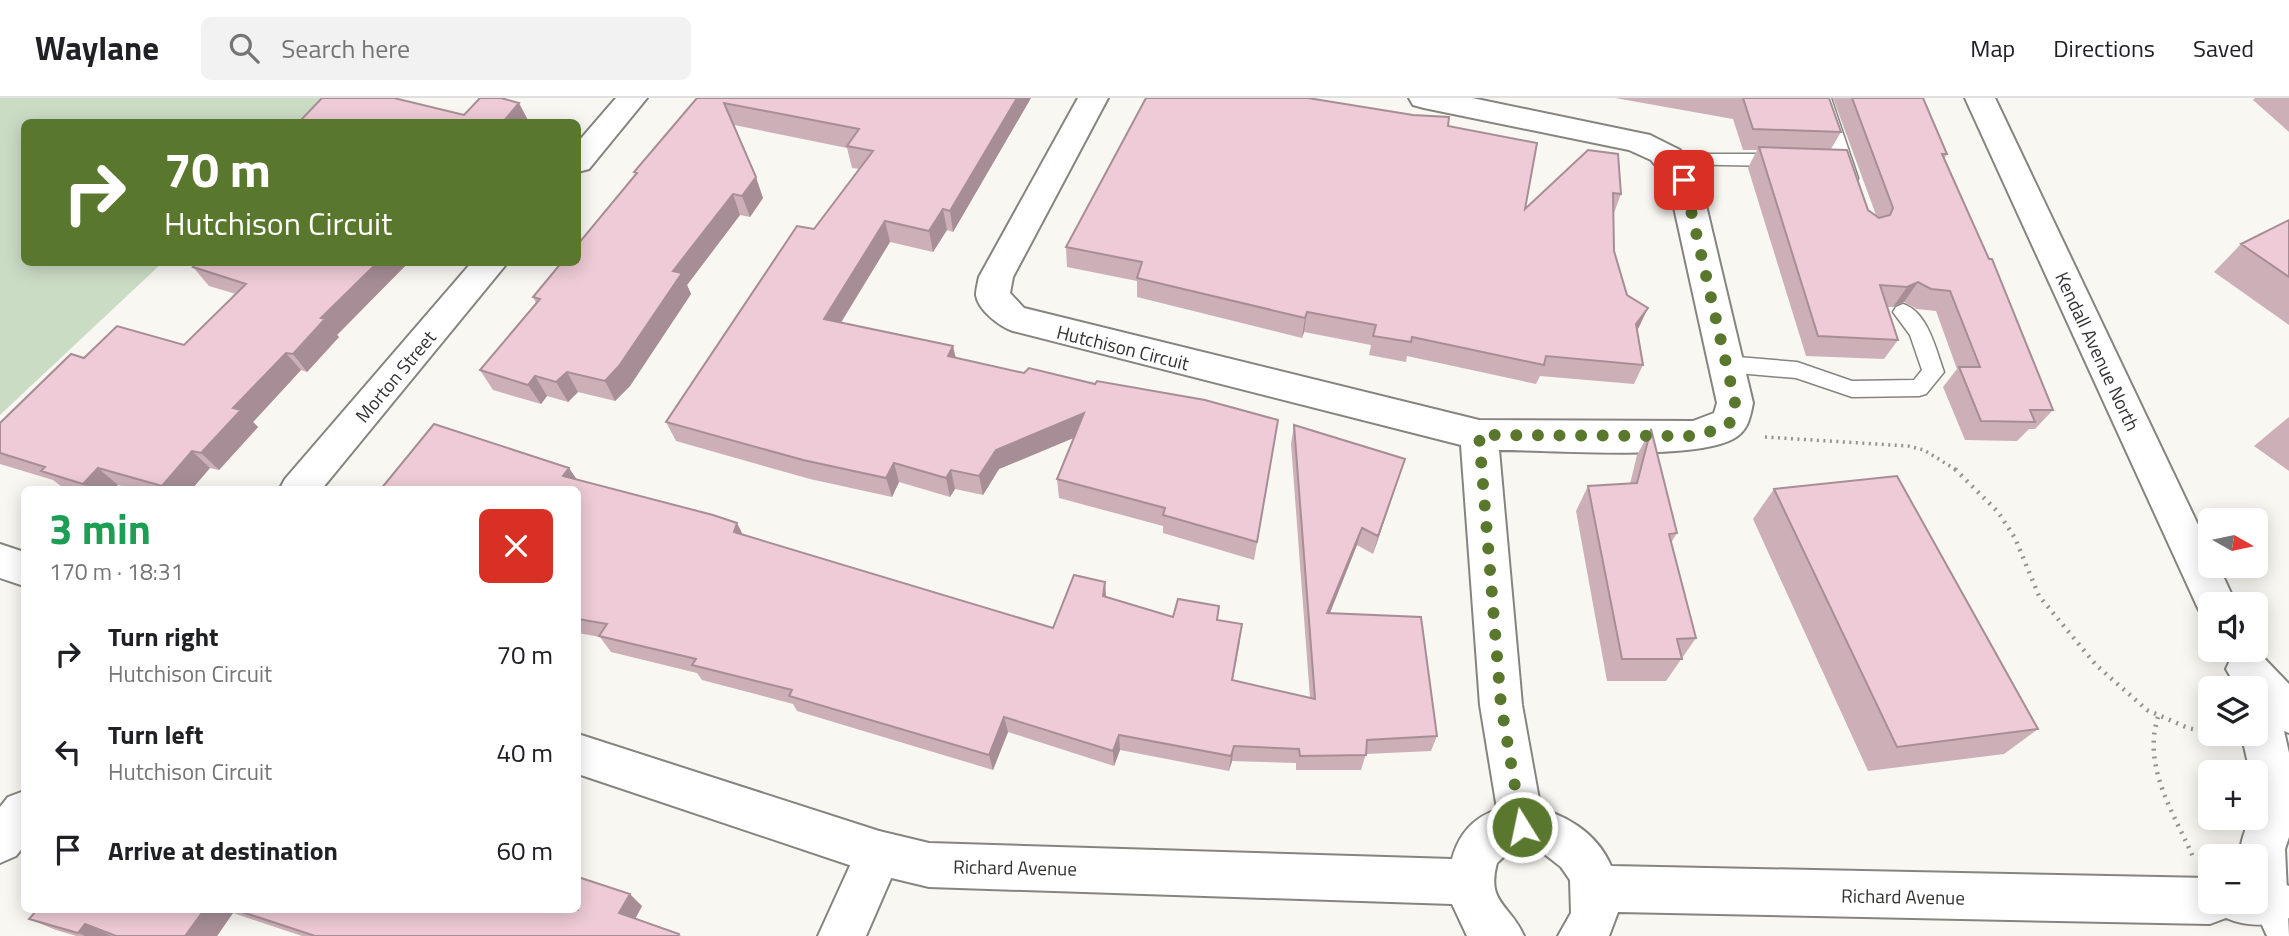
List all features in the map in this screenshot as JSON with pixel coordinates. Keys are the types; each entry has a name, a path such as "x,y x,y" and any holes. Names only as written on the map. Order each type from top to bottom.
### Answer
{"street":[{"path":"581,158 632,98"},
{"name":"Hutchison Circuit","path":"1093,98 1003,259 993,296 1001,309 1027,324 1479,435 1693,436 1720,429 1731,422"},
{"path":"1423,98 1630,140 1656,148 1673,160 1684,180 1735,402 1731,422"},
{"name":"Kendall Avenue North","path":"1980,98 2210,592"},
{"name":"Morton Street","path":"301,486 489,266"},
{"path":"1479,435 1501,705 1522,827"},
{"path":"0,561 21,568"},
{"path":"2268,696 2289,714"},
{"path":"2264,844 2272,823 2285,810 2267,746"},
{"name":"Richard Avenue","path":"581,755 879,853 929,865 1469,882"},
{"path":"0,841 21,816"},
{"path":"1500,936 1482,918 1469,882 1470,865 1478,849 1489,837 1504,829 1522,827 1561,838 1577,852 1589,869 1596,889 1596,911 1588,930 1582,936"},
{"path":"842,936 879,853"},
{"name":"Richard Avenue","path":"1596,889 2198,906"}],"lane":[{"path":"1822,98 1837,162 1856,196"},
{"path":"1673,160 1802,161"},
{"path":"1726,364 1797,370 1852,390 1919,388 1933,372 1919,332 1903,312"}],"path":[{"path":"1731,422 1762,437 1896,445 1923,449 1944,461 1999,513 2015,538 2031,582 2082,650 2127,695 2158,717 2198,732"},
{"path":"2158,717 2155,724 2154,758 2158,779 2202,844"}],"green space":[{"path":"0,98 334,98 312,119 21,119 21,266 159,266 0,415"}],"building":[{"path":"322,98 394,98 464,115 480,98 501,98 519,103 506,119 302,119"},
{"path":"697,98 1017,98 950,211 943,209 929,231 885,221 824,319 953,346 948,356 1024,373 1029,368 1095,384 1097,381 1205,400 1278,420 1257,542 1163,515 1165,508 1057,479 1084,413 996,450 979,476 951,470 946,478 894,463 886,478 803,460 666,422 797,226 814,229 873,151 847,146 859,129 724,103 756,177 742,196 733,194 673,271 682,273 619,366 605,381 567,372 556,382 535,376 528,385 480,370 540,299 533,297 559,266 581,266 581,240 637,173 634,172"},
{"path":"1146,98 1308,98 1413,115 1449,117 1448,126 1537,143 1525,209 1588,150 1618,154 1621,194 1613,193 1614,251 1627,295 1648,308 1636,324 1643,365 1546,356 1544,365 1412,337 1411,342 1373,336 1376,325 1307,312 1305,318 1137,278 1142,262 1066,247"},
{"path":"1743,98 1829,98 1841,132 1753,129"},
{"path":"1852,98 1923,98 1947,154 1942,154 1989,259 1992,259 2053,410 2030,410 2035,422 1981,421 1959,367 1980,367 1950,291 1931,289 1918,282 1907,287 1880,285 1898,340 1818,336 1759,147 1847,150 1868,210 1879,218 1890,215 1893,208"},
{"path":"2289,220 2289,277 2241,244"},
{"path":"374,266 321,318 325,319 293,354 286,353 233,408 241,410 201,453 192,451 162,486 98,468 83,484 41,471 45,467 0,453 0,423 71,354 84,358 117,326 184,345 246,284 193,267"},
{"path":"434,424 569,468 563,476 713,515 737,523 734,532 1053,628 1074,575 1105,582 1103,596 1173,617 1178,599 1219,606 1217,620 1242,624 1232,680 1315,699 1294,425 1405,459 1378,536 1362,528 1327,613 1421,617 1437,736 1367,740 1366,755 1300,756 1299,749 1234,746 1231,756 1119,735 1113,751 1004,717 989,755 789,696 792,690 692,665 696,659 599,636 607,624 581,620 581,486 383,486"},
{"path":"1651,429 1677,533 1669,534 1696,638 1677,639 1682,659 1622,659 1588,486 1637,483"},
{"path":"1897,476 2038,729 1897,747 1774,489"},
{"path":"581,878 630,894 619,913 679,934 678,936 315,936 245,913 581,913"},
{"path":"34,913 202,913 185,936 116,936 85,924 78,933 29,919"}],"route":[{"path":"1522,827 1501,705 1479,435 1693,436 1710,433 1731,422 1735,402 1701,264 1684,180"}]}
